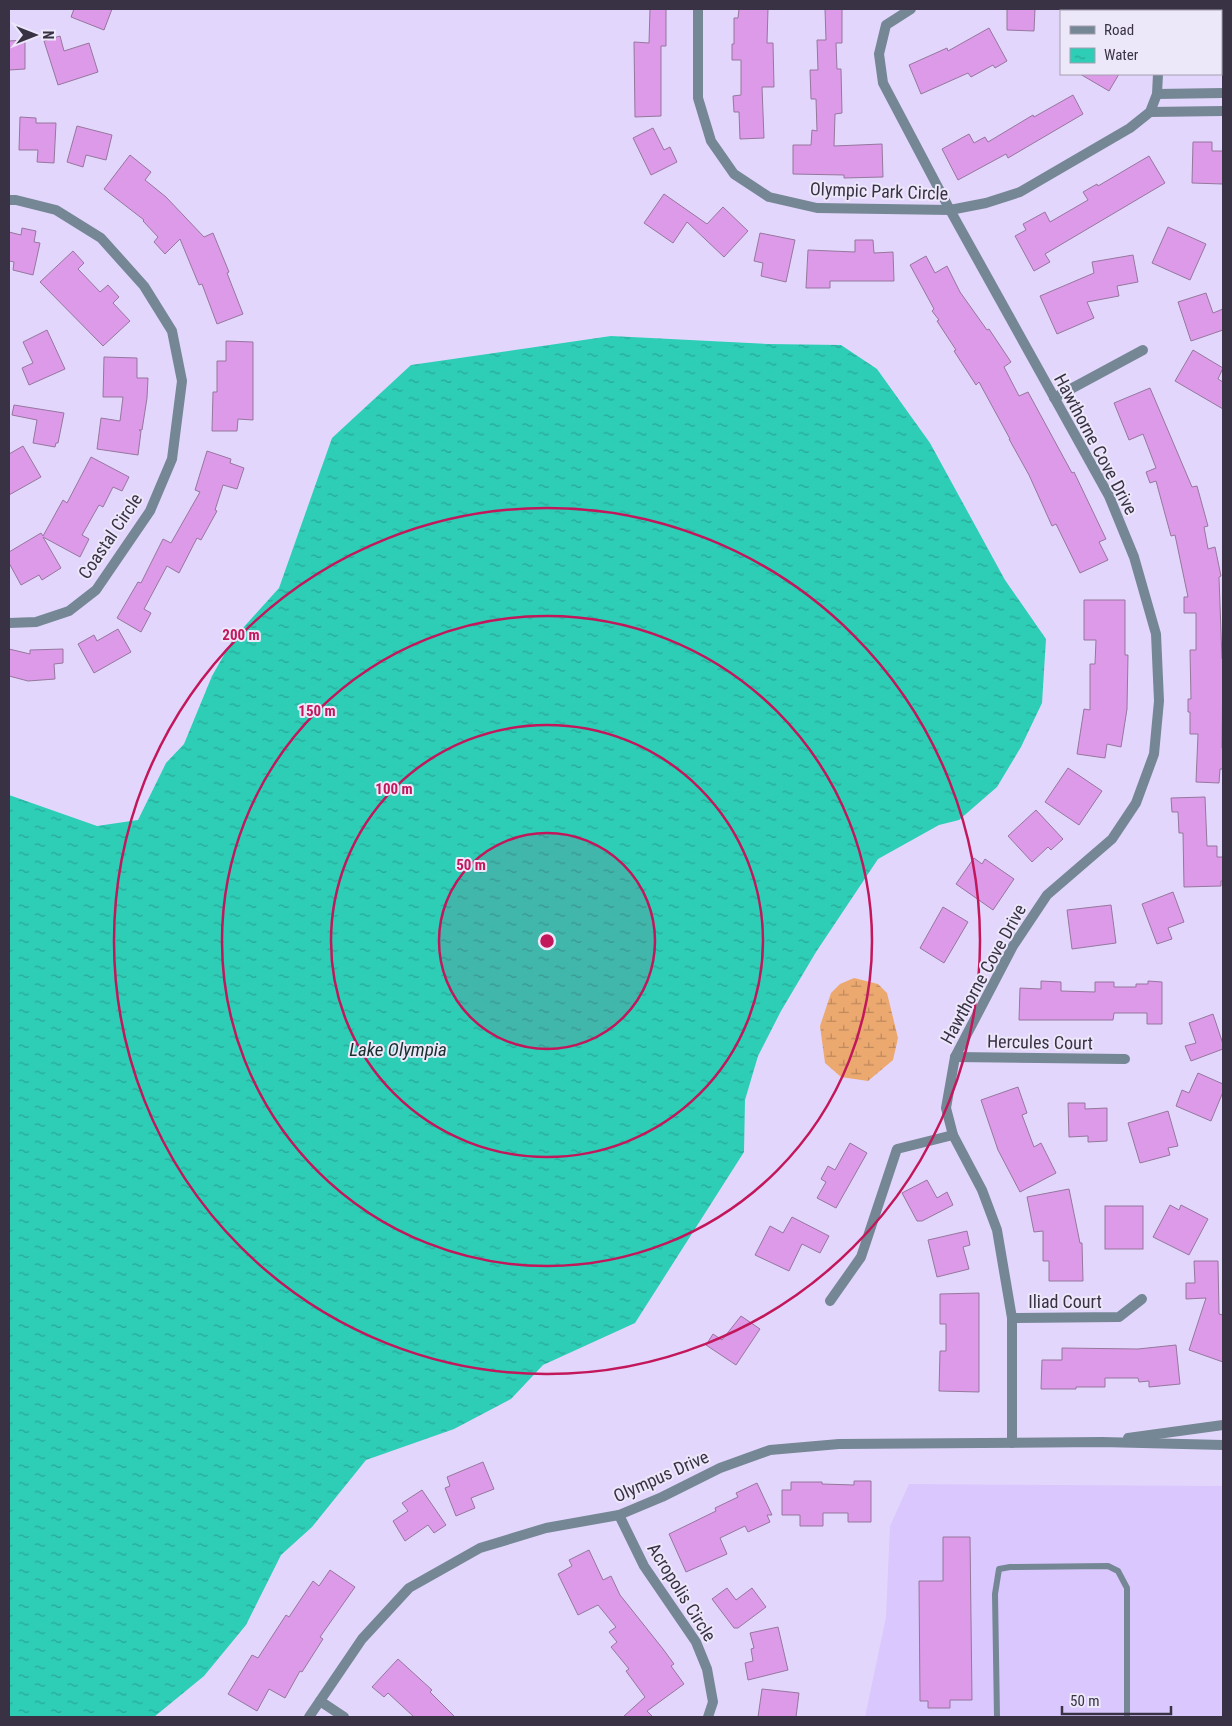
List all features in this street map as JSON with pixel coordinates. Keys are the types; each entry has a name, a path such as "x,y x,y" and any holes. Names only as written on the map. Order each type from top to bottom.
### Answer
{"street":[{"name":"Olympic Park Circle","path":"698,9 698,98 711,141 734,174 769,198 818,208 950,210 986,203 1020,192 1130,128 1150,112"},
{"name":"Hawthorne Cove Drive","path":"911,9 886,25 879,54 883,83 904,127 1109,496 1134,557 1156,634 1159,701 1154,754 1136,803 1112,839 1047,895 1013,946 955,1057 946,1108 953,1135 982,1190 997,1230 1012,1318 1012,1443"},
{"path":"1158,75 1157,94 1150,112 1223,111"},
{"path":"1157,94 1223,93"},
{"name":"Coastal Circle","path":"9,200 56,210 101,238 144,286 172,331 182,382 172,459 150,511 96,590 69,611 36,622 9,624"},
{"path":"1054,398 1143,350"},
{"name":"Hercules Court","path":"955,1057 1125,1059"},
{"path":"830,1301 861,1257 897,1149 953,1135"},
{"name":"Iliad Court","path":"1012,1318 1119,1317 1142,1299"},
{"name":"Olympus Drive","path":"1102,1442 1223,1425"},
{"name":"Olympus Drive","path":"309,1717 362,1639 409,1588 480,1548 546,1528 619,1515 662,1497 720,1468 770,1450 839,1444 1102,1442 1223,1445"},
{"name":"Acropolis Circle","path":"619,1515 644,1566 696,1642 707,1670 713,1702 708,1717"},
{"path":"320,1701 344,1717"}],"lane":[{"path":"997,1717 995,1594 999,1569 1010,1567 1102,1566 1108,1566 1118,1571 1127,1588 1127,1717"}],"shaded area":[{"path":"909,1484 1223,1486 1223,1717 865,1717 886,1617 890,1526"}],"green space":[{"path":"854,978 878,984 887,993 898,1038 893,1060 868,1081 841,1077 825,1063 820,1026 831,993 840,984"}],"water":[{"name":"Lake Olympia","path":"611,336 768,344 841,345 877,369 930,443 1005,580 1046,639 1042,703 1021,747 997,787 959,820 939,825 878,859 816,952 781,1011 758,1056 745,1100 744,1152 635,1323 543,1365 511,1399 454,1429 366,1460 312,1527 281,1555 246,1625 204,1676 154,1717 9,1717 9,795 97,826 138,820 166,763 184,744 212,676 233,639 279,588 332,438 411,365"}],"building":[{"path":"74,9 112,9 104,30 71,17"},
{"path":"650,9 666,9 666,46 661,46 661,116 635,117 634,42 649,43"},
{"path":"739,9 768,9 767,43 773,43 774,87 762,87 764,138 740,139 739,112 734,112 733,96 741,95 741,60 732,60 734,18 738,18"},
{"path":"825,9 842,9 842,43 836,43 837,69 841,69 842,113 835,114 834,146 882,144 883,177 844,178 844,175 793,174 793,145 811,145 812,130 817,131 816,99 811,99 810,70 818,70 817,40 826,40"},
{"path":"1007,9 1035,9 1034,31 1007,30"},
{"path":"989,28 1007,61 995,68 993,65 971,77 968,73 921,94 909,65 947,48 948,51"},
{"path":"60,36 64,51 89,43 98,72 58,85 44,41"},
{"path":"25,40 25,69 9,70 9,41"},
{"path":"1082,75 1118,75 1109,91"},
{"path":"1073,95 1083,114 1008,158 1006,154 958,180 942,149 969,134 974,143 985,137 988,142 1033,115 1034,117"},
{"path":"20,117 36,118 36,123 56,123 54,163 37,162 38,150 19,150"},
{"path":"77,126 112,135 106,160 86,155 83,167 67,162"},
{"path":"653,128 664,150 670,147 677,162 651,175 633,138"},
{"path":"1193,142 1212,142 1212,151 1223,151 1223,184 1192,183"},
{"path":"130,155 151,172 145,180 166,197 204,237 213,233 243,314 217,324 202,284 199,285 180,239 165,254 154,242 158,237 144,220 104,189"},
{"path":"1149,156 1165,183 1045,254 1050,262 1034,271 1015,236 1026,230 1023,224 1045,212 1050,222 1088,200 1083,192 1097,184 1098,186"},
{"path":"664,194 707,224 723,207 748,231 724,257 687,222 673,243 644,223"},
{"path":"1168,227 1206,244 1190,280 1152,263"},
{"path":"22,228 36,231 34,242 40,243 33,275 13,270 14,262 9,261 9,232 21,235"},
{"path":"760,233 795,240 786,282 761,276 763,263 754,261"},
{"path":"855,240 873,240 874,253 893,252 894,281 830,281 830,288 806,288 808,250 855,252"},
{"path":"73,251 84,263 78,269 100,292 108,285 119,297 113,303 130,321 103,346 40,282"},
{"path":"1133,255 1138,282 1117,286 1119,296 1087,302 1094,318 1057,334 1040,296 1094,273 1092,262"},
{"path":"926,256 935,273 947,266 960,292 987,330 989,329 1011,362 1004,367 1019,396 1028,392 1072,473 1074,472 1106,539 1099,542 1108,560 1080,573 1056,524 1052,526 1029,475 979,382 976,385 954,351 956,350 932,311 934,309 910,265"},
{"path":"1206,293 1213,313 1223,309 1223,330 1191,341 1178,302"},
{"path":"47,330 65,369 29,385 22,368 33,363 23,342"},
{"path":"226,341 253,342 253,420 238,419 237,431 212,431 213,392 217,392 217,361 226,361"},
{"path":"1193,350 1223,368 1218,379 1223,382 1223,409 1175,381"},
{"path":"104,357 137,358 137,378 148,378 142,430 139,430 141,431 138,455 97,449 101,418 120,421 123,397 103,397"},
{"path":"1150,388 1192,487 1197,486 1208,526 1204,527 1208,549 1215,547 1221,576 1219,577 1223,659 1223,769 1220,769 1219,783 1196,782 1198,734 1190,734 1188,699 1191,699 1190,650 1196,650 1196,613 1184,613 1184,597 1188,597 1175,535 1171,536 1156,481 1150,483 1146,472 1156,468 1143,434 1129,440 1114,403"},
{"path":"14,405 64,413 58,443 56,443 55,447 33,443 37,420 12,415"},
{"path":"23,446 41,477 9,495 9,454"},
{"path":"207,451 231,459 230,463 244,468 237,489 223,485 215,510 217,511 201,540 197,538 179,573 167,566 144,609 151,613 141,632 117,618 138,582 141,583 163,539 171,543 200,492 195,490"},
{"path":"91,457 129,477 122,491 113,487 103,507 99,505 82,535 89,539 80,557 43,537 61,568 42,580 39,575 21,585 9,563 9,552 41,533 43,536 63,500 67,503"},
{"path":"1084,600 1125,600 1125,655 1128,655 1127,709 1121,747 1107,744 1105,758 1077,754 1084,709 1090,710 1090,664 1095,664 1096,640 1084,640"},
{"path":"118,629 131,652 94,673 78,644 94,635 97,641"},
{"path":"9,649 30,654 30,650 63,649 63,663 54,664 55,679 28,681 9,676"},
{"path":"1068,768 1102,791 1079,825 1045,802"},
{"path":"1205,797 1207,846 1217,846 1217,857 1223,857 1223,881 1221,881 1221,886 1184,887 1183,833 1179,833 1178,812 1172,812 1171,798"},
{"path":"1036,810 1063,839 1051,850 1048,847 1032,862 1008,836"},
{"path":"974,858 982,864 985,859 1014,879 993,910 956,884"},
{"path":"1173,892 1184,922 1168,928 1172,939 1157,944 1142,904"},
{"path":"1111,905 1116,943 1072,949 1067,910"},
{"path":"943,907 968,922 944,963 920,948"},
{"path":"1041,981 1061,982 1061,991 1095,992 1095,982 1114,982 1114,987 1136,987 1136,984 1148,984 1148,981 1162,982 1162,1024 1147,1024 1147,1013 1114,1013 1113,1020 1019,1020 1020,988 1041,989"},
{"path":"1213,1014 1223,1049 1191,1061 1185,1046 1196,1043 1189,1023"},
{"path":"1198,1073 1223,1084 1223,1092 1211,1121 1176,1106 1182,1090 1189,1093"},
{"path":"1018,1087 1027,1113 1022,1115 1034,1147 1041,1143 1056,1173 1020,1192 998,1150 981,1100"},
{"path":"1068,1103 1085,1103 1085,1109 1107,1108 1107,1141 1088,1142 1088,1136 1069,1137"},
{"path":"1168,1111 1178,1146 1168,1148 1170,1155 1140,1163 1128,1123"},
{"path":"850,1143 867,1153 836,1208 817,1198 826,1182 821,1179 828,1166 835,1170"},
{"path":"927,1180 937,1198 947,1192 953,1205 922,1221 917,1221 902,1193"},
{"path":"1069,1189 1080,1243 1082,1243 1083,1281 1049,1281 1049,1261 1043,1261 1043,1231 1034,1232 1027,1197"},
{"path":"1170,1205 1179,1210 1181,1205 1208,1219 1189,1255 1153,1237"},
{"path":"1105,1206 1143,1206 1143,1249 1105,1249"},
{"path":"792,1217 829,1236 820,1253 802,1244 789,1271 755,1255 770,1226 783,1233"},
{"path":"967,1231 970,1245 963,1247 969,1269 937,1277 928,1240"},
{"path":"1194,1261 1218,1261 1219,1314 1223,1315 1223,1362 1189,1350 1206,1298 1186,1299 1186,1283 1195,1283"},
{"path":"979,1293 979,1392 939,1391 940,1351 946,1351 946,1324 940,1324 940,1294"},
{"path":"741,1316 760,1329 736,1365 706,1345 713,1334 722,1340"},
{"path":"1176,1345 1180,1384 1149,1387 1149,1381 1139,1382 1138,1378 1105,1378 1105,1387 1041,1389 1042,1360 1062,1360 1062,1348 1138,1349"},
{"path":"483,1462 494,1489 471,1498 475,1508 456,1516 445,1488 450,1486 447,1477"},
{"path":"854,1481 871,1481 871,1522 848,1522 848,1513 823,1513 823,1526 800,1526 800,1515 782,1515 782,1490 791,1490 791,1482 854,1485"},
{"path":"757,1483 772,1515 767,1515 770,1522 748,1532 745,1526 720,1538 727,1554 686,1572 669,1534 716,1511 715,1508 738,1497 736,1493"},
{"path":"422,1490 446,1525 434,1533 428,1525 405,1541 393,1521 408,1511 402,1503"},
{"path":"943,1537 970,1537 972,1700 950,1700 950,1708 928,1708 928,1701 920,1701 919,1581 943,1581"},
{"path":"589,1550 603,1580 611,1576 620,1595 674,1664 671,1666 684,1684 647,1711 653,1717 623,1717 645,1697 626,1671 629,1669 611,1647 617,1642 609,1632 616,1627 598,1605 578,1615 558,1574 572,1566 569,1560"},
{"path":"330,1570 355,1587 320,1637 323,1639 302,1672 300,1671 285,1698 269,1689 257,1711 228,1694 252,1655 258,1658 286,1615 289,1617 313,1581 319,1586"},
{"path":"727,1588 736,1600 752,1588 766,1607 738,1628 734,1628 712,1599"},
{"path":"778,1627 788,1670 748,1680 745,1663 753,1661 751,1649 754,1648 750,1633"},
{"path":"398,1659 432,1690 430,1692 455,1717 414,1717 388,1693 384,1697 372,1687"},
{"path":"762,1689 799,1693 796,1717 758,1717"}]}
